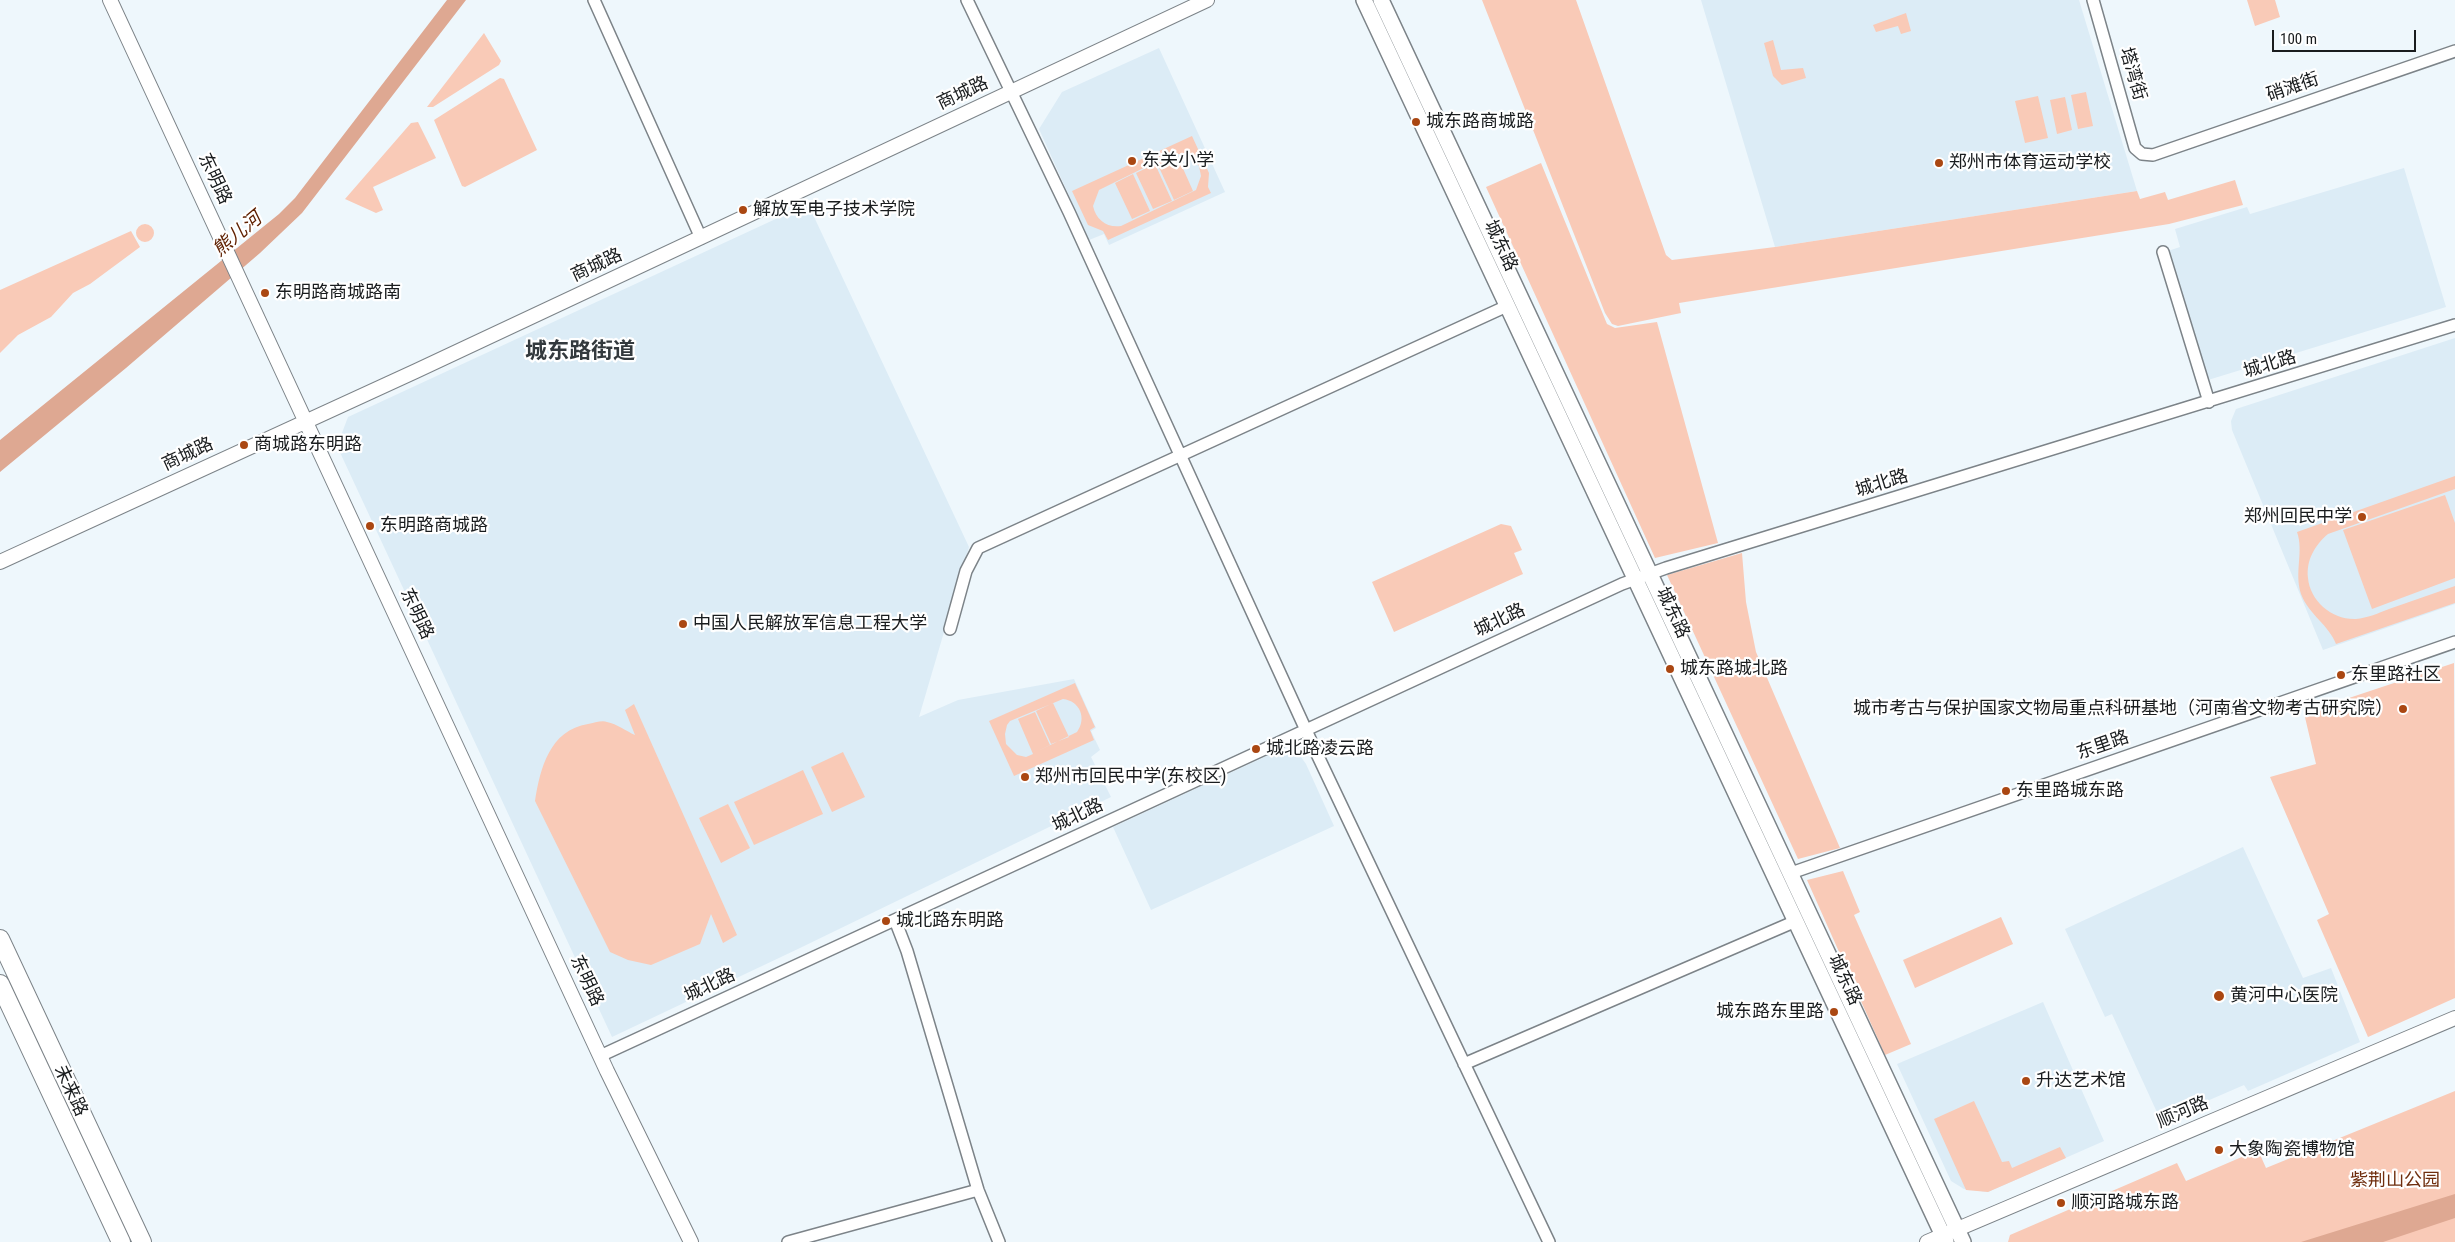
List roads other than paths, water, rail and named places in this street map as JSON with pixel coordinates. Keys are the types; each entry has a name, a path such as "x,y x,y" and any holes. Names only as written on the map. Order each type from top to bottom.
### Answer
{"main road":[{"name":"城东路","path":"1364,0 1944,1239"},
{"name":"城东路","path":"1381,0 1960,1236"},
{"name":"未来路","path":"0,939 142,1242"},
{"name":"未来路","path":"0,984 121,1242"}],"street":[{"name":"东明路","path":"110,0 600,1056 690,1242"},
{"path":"594,0 701,238"},
{"path":"966,0 1069,212 1306,730 1549,1242"},
{"name":"商城路","path":"0,562 306,422 1207,0"},
{"name":"塔湾街","path":"2093,0 2135,148 2142,154"},
{"name":"硝滩街","path":"2142,154 2153,155 2455,50"},
{"path":"2162,252 2209,402"},
{"path":"950,629 966,571 978,548 1507,306"},
{"name":"城北路","path":"600,1056 1636,579 2455,325"},
{"name":"东里路","path":"1791,873 2454,646"},
{"path":"895,920 909,958 978,1190 999,1242"},
{"path":"1464,1064 1796,921"},
{"name":"顺河路","path":"1927,1242 1960,1236 2455,1018"},
{"path":"788,1242 978,1190"},
{"path":"1960,1236 1968,1242"}],"place":[{"name":"城东路商城路","path":"1416,122"},
{"name":"东关小学","path":"1132,161"},
{"name":"郑州市体育运动学校","path":"1939,163"},
{"name":"解放军电子技术学院","path":"743,210"},
{"name":"东明路商城路南","path":"265,293"},
{"name":"商城路东明路","path":"244,445"},
{"name":"郑州回民中学","path":"2362,517"},
{"name":"东明路商城路","path":"370,526"},
{"name":"中国人民解放军信息工程大学","path":"683,624"},
{"name":"城东路城北路","path":"1670,669"},
{"name":"东里路社区","path":"2341,675"},
{"name":"城市考古与保护国家文物局重点科研基地（河南省文物考古研究院）","path":"2403,709"},
{"name":"城北路凌云路","path":"1256,749"},
{"name":"郑州市回民中学(东校区)","path":"1025,777"},
{"name":"东里路城东路","path":"2006,791"},
{"name":"城北路东明路","path":"886,921"},
{"name":"黄河中心医院","path":"2219,996"},
{"name":"城东路东里路","path":"1834,1012"},
{"name":"升达艺术馆","path":"2026,1081"},
{"name":"大象陶瓷博物馆","path":"2219,1150"},
{"name":"顺河路城东路","path":"2061,1203"}],"district":[{"name":"城东路街道","path":"580,352"}],"water label":[{"name":"熊儿河","path":"238,235"}],"park label":[{"name":"紫荆山公园","path":"2395,1181"}]}
